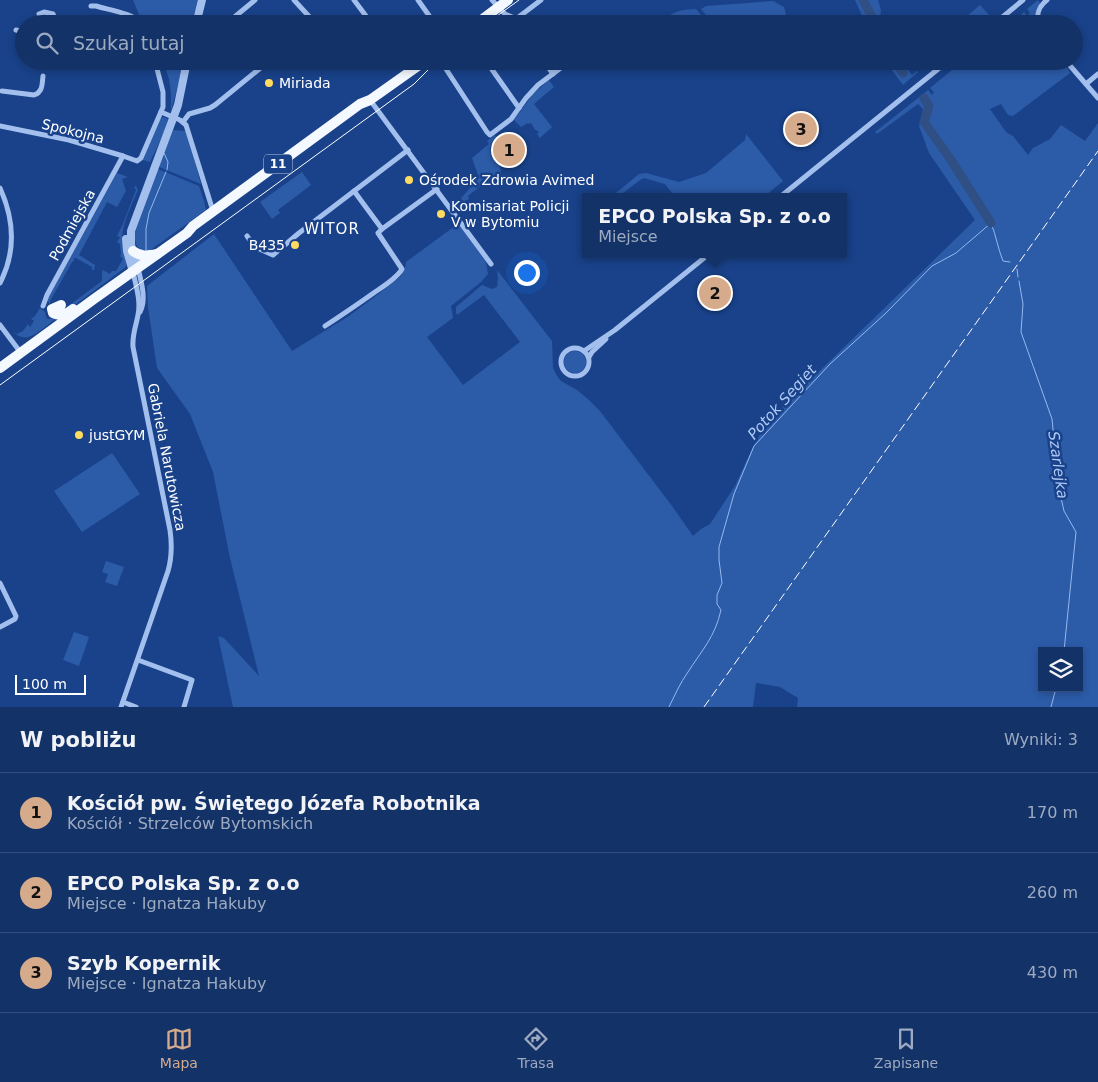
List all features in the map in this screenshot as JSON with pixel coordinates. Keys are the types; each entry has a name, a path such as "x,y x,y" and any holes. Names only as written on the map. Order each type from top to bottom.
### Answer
{"highway":[{"path":"485,15 495,4 508,0"},
{"name":"11","path":"0,368 187,233 213,211 363,102 370,100 412,70"},
{"name":"11","path":"187,233 196,230 367,107 370,100"},
{"path":"133,251 145,256 158,254"},
{"path":"61,305 52,309 53,314 65,315 84,302 94,299"}],"street":[{"path":"198,15 202,0"},
{"path":"237,15 255,0"},
{"path":"294,0 308,15"},
{"path":"354,0 365,15"},
{"path":"418,0 429,15"},
{"path":"521,15 541,0"},
{"path":"1005,15 1023,0"},
{"path":"1038,15 1040,7 1047,0"},
{"path":"495,4 507,15"},
{"path":"92,6 128,15"},
{"path":"39,14 44,12 53,15"},
{"path":"158,70 163,92 164,105 161,112 183,122 188,129 213,211"},
{"path":"135,270 130,238 131,231 173,117 182,90 185,70"},
{"path":"183,122 189,114 210,108 216,104 258,70"},
{"path":"447,70 490,135 511,119 532,92 558,70"},
{"path":"492,70 519,108"},
{"path":"550,70 553,74"},
{"path":"785,193 937,70"},
{"path":"1074,70 1098,98"},
{"path":"1086,84 1098,74"},
{"path":"2,91 38,94 42,88 43,76"},
{"path":"370,100 491,264"},
{"name":"Spokojna","path":"0,126 69,140 137,161 141,158 161,112"},
{"path":"135,270 126,244 128,228 148,170 165,137"},
{"path":"248,236 255,247 272,255 408,150"},
{"name":"Podmiejska","path":"43,306 47,294 123,156"},
{"path":"0,188 11,221 12,238 7,267 0,283"},
{"path":"325,326 384,286 400,272 402,269 378,233 437,189"},
{"path":"354,191 382,229"},
{"path":"589,357 581,349 574,348 565,352 562,357 564,370 572,376 585,372 588,368 589,357 592,352 704,258"},
{"name":"Gabriela Narutowicza","path":"122,704 171,562 172,549 170,530 133,347 133,334 138,314 143,306 144,297 135,270"},
{"path":"0,325 21,353"},
{"path":"584,351 616,330"},
{"path":"0,583 16,616 15,619 0,627"},
{"path":"138,660 192,680 184,707"},
{"path":"122,704 136,707"}],"shaded area":[{"path":"133,0 198,0 194,15 139,15"},
{"path":"855,0 878,0 880,15 862,15"},
{"path":"1038,0 1040,3 1036,15 1028,15 1030,13 1027,9"},
{"path":"773,1 784,7 786,15 706,15 701,9 706,6"},
{"path":"980,5 989,15 968,15"},
{"path":"696,9 701,15 670,15 682,10"},
{"path":"166,70 181,70 171,111 171,93"},
{"path":"892,70 908,70 912,75 918,72 903,85"},
{"path":"952,70 1068,70 1070,73 1013,116 1008,115 1001,104 990,109 1006,132 1013,136 1028,155 1033,148 1050,139 1061,125 1085,141 1098,123 1098,707 797,707 798,698 780,687 756,683 753,707 233,707 218,636 224,638 259,676 230,558 213,472 190,414 157,368 148,307 147,286 214,234 292,351 349,316 385,289 401,276 406,262 459,223 486,262 488,274 451,306 453,318 427,337 463,385 520,342 484,295 457,315 456,313 456,307 482,285 492,289 497,287 497,270 552,341 553,368 557,376 561,381 577,390 600,411 693,536 710,524 735,486 766,423 975,220 929,153 919,126 923,109 918,104 877,134 875,132 928,90 932,95 934,92 930,88"},
{"path":"549,80 554,87 534,104 552,127 540,138 537,134 539,132 535,130 531,123 521,127 514,120 505,127 520,112 533,94"},
{"path":"163,117 168,119 163,135 150,162 143,160 160,119"},
{"path":"173,130 186,131 201,184 159,167"},
{"path":"746,134 783,181 769,193 672,193 665,184 644,178 623,193 616,193 639,174 646,173 679,182 706,173 745,140"},
{"path":"495,135 497,137 492,143 491,149 501,168 500,173 497,177 494,175 468,196 469,199 454,206 479,178 472,158 489,144 487,141"},
{"path":"158,169 199,186 206,210 146,252 136,245 135,233"},
{"path":"302,172 311,185 278,210 280,213 272,219 260,202"},
{"path":"117,173 128,177 122,179 126,191 117,207 107,202 79,255 95,265 94,270 92,270 92,267 74,258 50,304 47,300 48,298"},
{"path":"136,186 138,190 126,218 122,236 126,267 68,310 61,312 102,281 103,270 110,274 112,271 116,271 123,259 120,256 120,244 117,242 120,237 117,236 136,190 134,187"},
{"path":"40,308 45,312 48,319 55,319 39,332 29,337 23,337 18,335 13,331 17,334 23,331 28,324 30,327 34,321 31,319"},
{"path":"575,351 583,354 586,362 583,370 575,373 567,370 564,362 567,354"},
{"path":"112,453 140,494 82,532 54,491"},
{"path":"106,561 124,567 117,586 105,582 108,574 102,572"},
{"path":"74,632 89,637 79,666 63,660"}],"waterway":[{"name":"Szarlejka","path":"863,0 871,15"},
{"name":"Szarlejka","path":"924,98 929,106 924,122 991,223"},
{"path":"164,153 168,162 167,170"},
{"path":"146,250 146,229 149,213 166,172"},
{"name":"Potok Segiet","path":"669,707 682,680 712,636 718,620 721,610 717,604 717,595 722,583 719,547 734,494 754,446 830,364 886,313 932,266 956,253 991,223 1003,261 1010,262"},
{"name":"Szarlejka","path":"1017,269 1018,277"},
{"name":"Szarlejka","path":"1019,281 1023,304 1021,332 1052,419 1059,489 1064,511 1076,532 1064,647"},
{"name":"Szarlejka","path":"1051,707 1055,692"}],"tram line":[{"path":"498,15 519,0"},
{"path":"0,385 414,84 428,70"}],"railway":[{"path":"704,707 1098,151"}],"place":[{"name":"Miriada","path":"269,83"},
{"name":"Szyb Kopernik","path":"801,129"},
{"name":"Kościół pw. Świętego Józefa Robotnika","path":"509,150"},
{"name":"Ośrodek Zdrowia Avimed","path":"409,180"},
{"name":"Komisariat Policji V w Bytomiu","path":"441,214"},
{"name":"B435","path":"295,245"},
{"name":"EPCO Polska Sp. z o.o","path":"715,293"},
{"name":"justGYM","path":"79,435"}],"district":[{"name":"WITOR","path":"332,229"}]}
